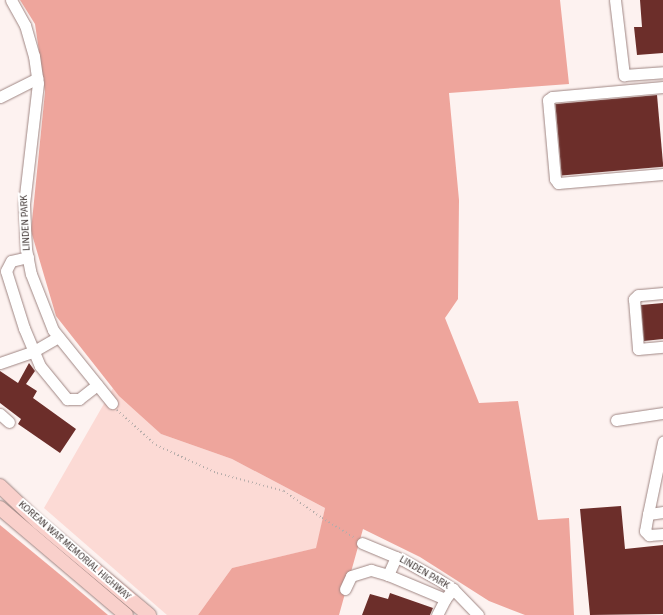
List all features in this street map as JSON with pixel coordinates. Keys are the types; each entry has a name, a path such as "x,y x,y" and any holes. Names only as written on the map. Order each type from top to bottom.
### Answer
{"main road":[{"name":"KOREAN WAR MEMORIAL HIGHWAY","path":"0,486 38,522 149,615"},
{"name":"KOREAN WAR MEMORIAL HIGHWAY","path":"0,508 126,615"}],"street":[{"name":"LINDEN PARK","path":"11,0 25,25 34,56 38,78 38,96 24,204 28,257 39,298 58,337 112,403"},
{"path":"615,0 624,75 663,72"},
{"path":"0,97 38,78"},
{"path":"663,87 552,97 548,100 554,180 558,183 663,174"},
{"path":"28,257 11,261 6,271 24,328 40,366 67,399 79,399 97,385"},
{"path":"663,293 638,295 634,299 638,349 663,347"},
{"path":"0,363 34,351 58,337"},
{"path":"616,420 663,413"},
{"path":"0,414 9,422"},
{"path":"663,442 645,531 649,535 663,534"},
{"path":"648,514 663,512"},
{"name":"LINDEN PARK","path":"362,543 396,557 453,589 478,615"},
{"path":"388,575 396,557"},
{"path":"345,588 351,576 372,570 388,575 445,599"},
{"path":"438,615 445,599 453,589"}],"path":[{"path":"112,403 121,415 137,426 156,445 217,473 284,491 322,518 362,543"}],"shaded area":[{"path":"20,0 560,0 569,84 449,93 459,200 458,299 445,318 479,403 518,401 538,520 569,518 574,615 525,615 489,601 420,557 363,529 339,615 198,615 232,568 316,548 325,508 232,459 161,434 119,396 56,316 31,231 45,92 35,24"},
{"path":"113,388 161,434 232,459 325,508 317,548 232,568 198,615 167,615 44,508"},
{"path":"0,525 63,577 108,615 0,615"}],"building":[{"path":"640,0 663,0 663,53 637,55 634,27 642,27"},
{"path":"657,95 663,167 562,176 555,104"},
{"path":"663,303 663,339 644,341 641,305"},
{"path":"29,363 35,371 26,384 37,391 33,398 76,429 60,453 18,424 21,419 0,403 0,371 18,383"},
{"path":"621,506 625,549 663,545 663,614 590,615 580,509"},
{"path":"390,593 433,608 430,615 362,615 370,594 388,599"}]}
